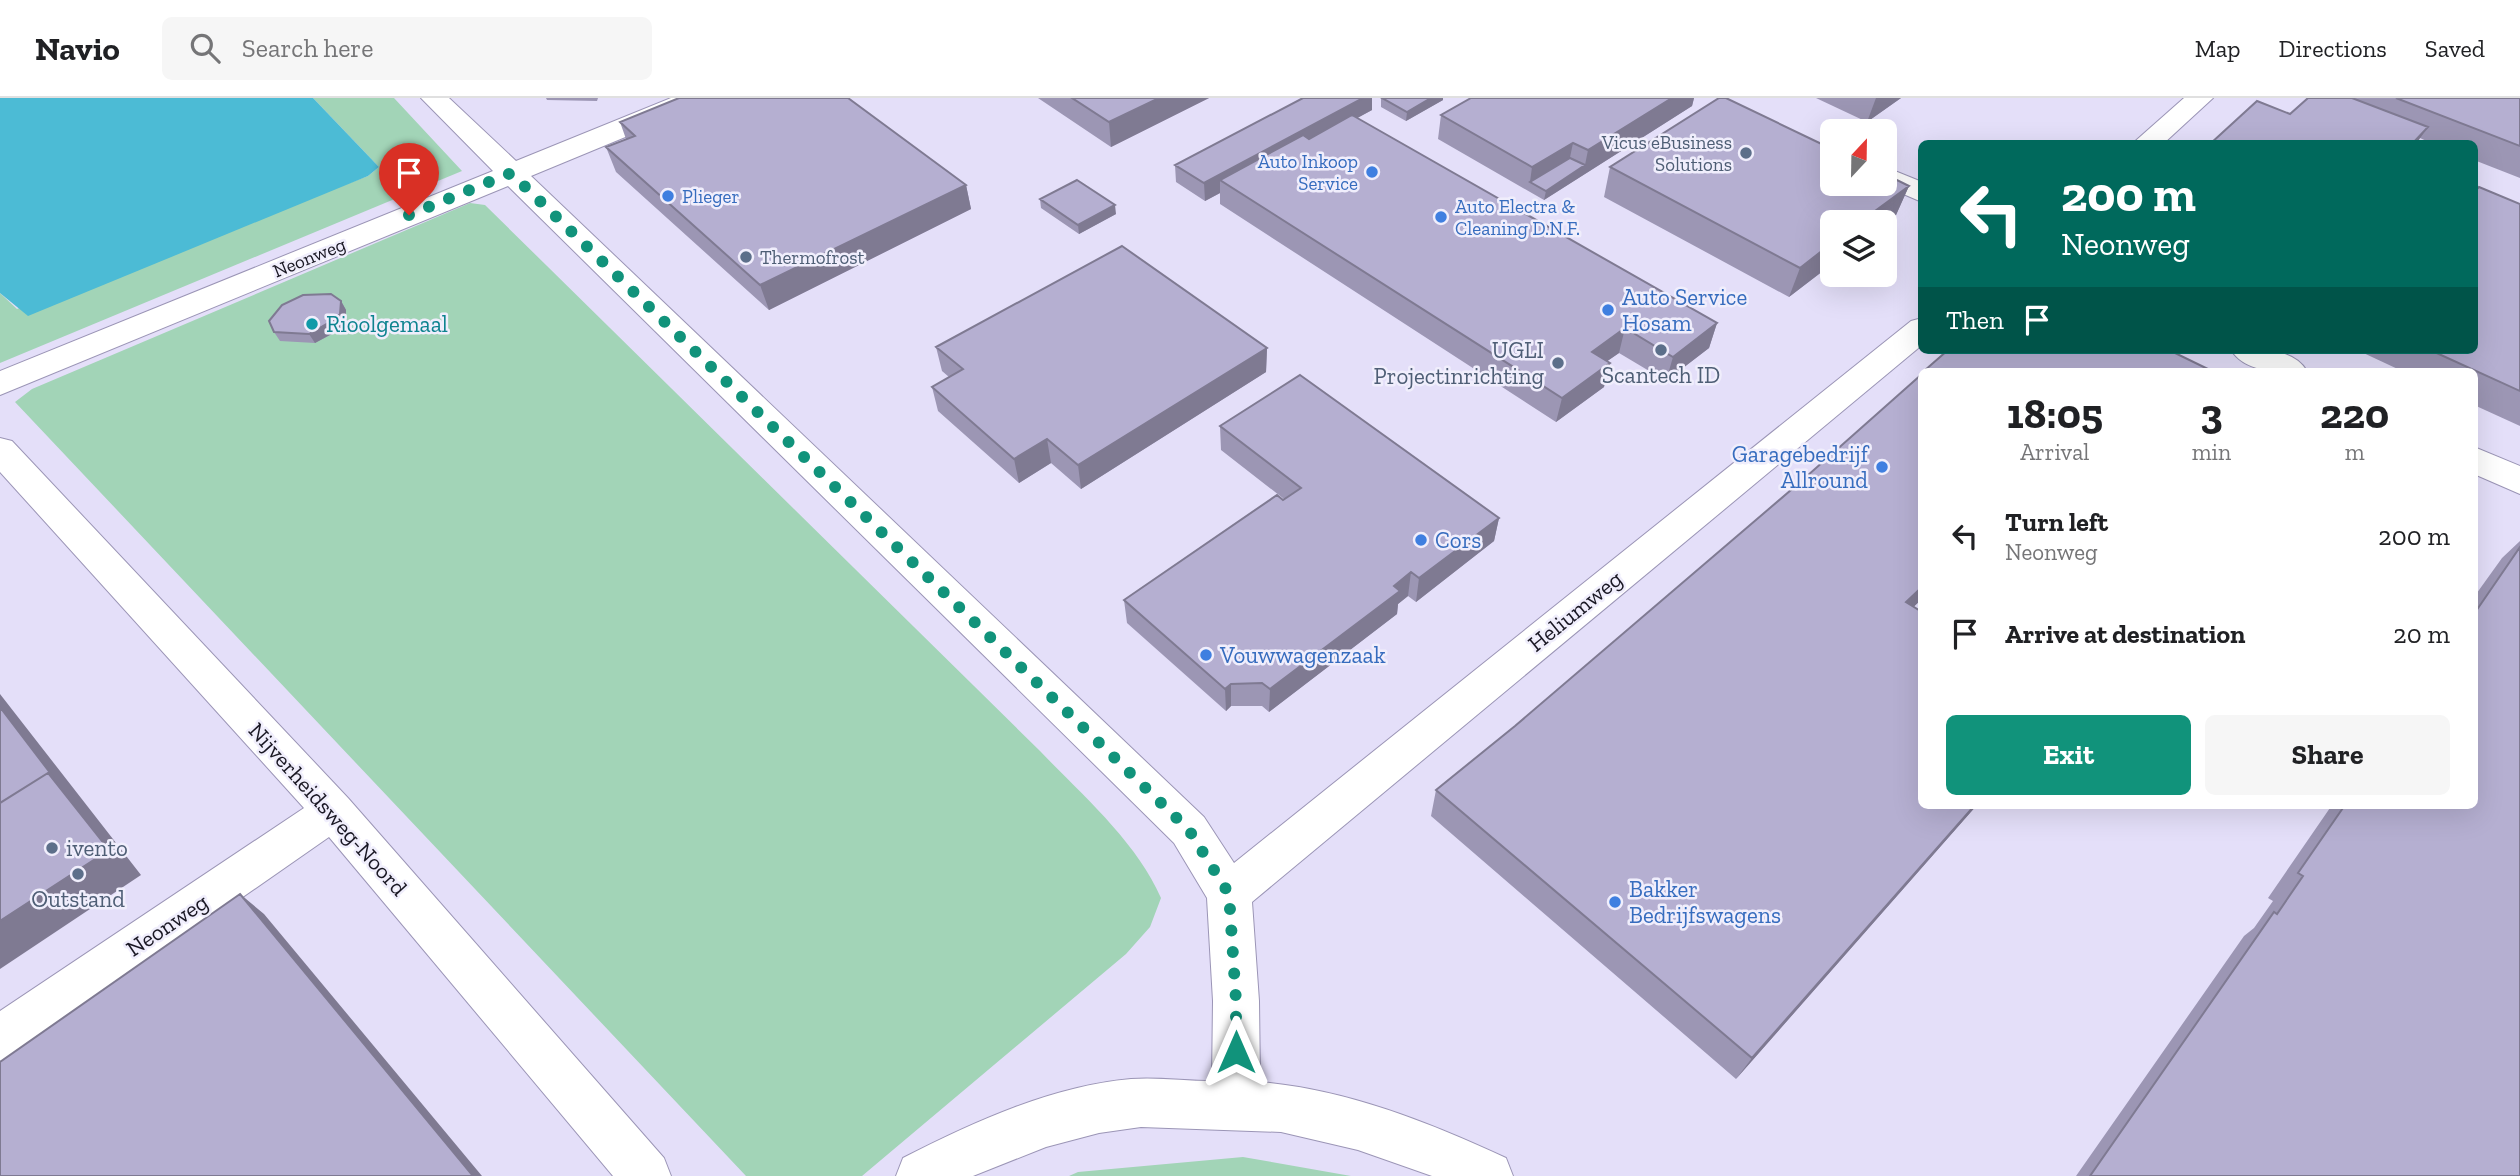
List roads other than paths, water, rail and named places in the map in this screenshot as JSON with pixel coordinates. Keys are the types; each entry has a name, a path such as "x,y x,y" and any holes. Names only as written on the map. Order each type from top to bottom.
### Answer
{"street":[{"path":"434,98 1189,830 1229,894 1236,1001 1236,1104"},
{"name":"Neonweg","path":"0,384 695,98"},
{"path":"2151,140 2200,98"},
{"path":"1897,181 1918,191"},
{"name":"Heliumweg","path":"1229,894 1918,331"},
{"path":"2255,354 2285,368"},
{"name":"Nijverheidsweg-Noord","path":"0,450 333,811 646,1176"},
{"path":"2478,461 2520,481"},
{"name":"Neonweg","path":"0,1038 333,811"},
{"path":"920,1176 961,1154 1059,1118 1129,1104 1236,1104 1283,1108 1338,1120 1464,1164 1488,1176"}],"water":[{"path":"0,98 313,98 379,167 368,176 28,316 0,293"}],"place":[{"name":"Vicus eBusiness Solutions","path":"1746,153"},
{"name":"Auto Inkoop Service","path":"1372,172"},
{"name":"Plieger","path":"668,196"},
{"name":"Auto Electra & Cleaning D.N.F.","path":"1441,217"},
{"name":"Thermofrost","path":"746,257"},
{"name":"Auto Service Hosam","path":"1608,310"},
{"name":"Rioolgemaal","path":"312,324"},
{"name":"Scantech ID","path":"1661,350"},
{"name":"UGLI Projectinrichting","path":"1558,363"},
{"name":"Garagebedrijf Allround","path":"1882,467"},
{"name":"Cors","path":"1421,540"},
{"name":"Vouwwagenzaak","path":"1206,655"},
{"name":"ivento","path":"52,848"},
{"name":"Outstand","path":"78,874"},
{"name":"Bakker Bedrijfswagens","path":"1615,902"}]}
